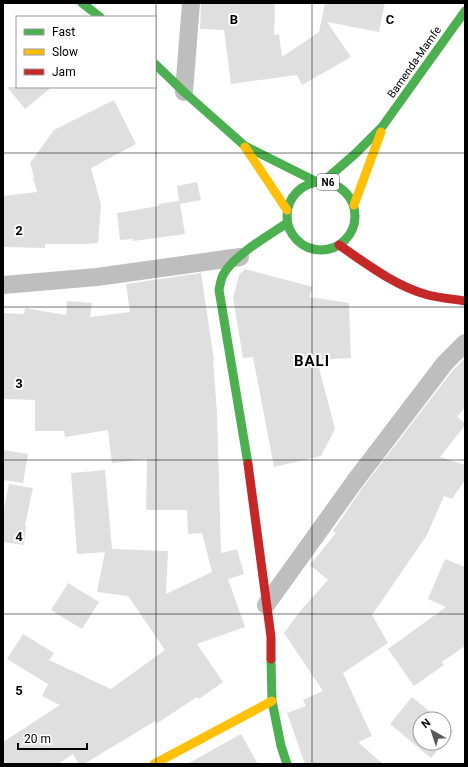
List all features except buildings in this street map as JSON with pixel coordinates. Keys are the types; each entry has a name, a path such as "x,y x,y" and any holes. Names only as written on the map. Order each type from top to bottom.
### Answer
{"main road":[{"path":"82,3 99,16"},
{"name":"Bamenda-Mamfe","path":"287,223 287,210 292,197 302,187 320,181 355,154 382,127 465,11"},
{"name":"N6","path":"156,65 245,146 287,210"},
{"name":"Bamenda-Mamfe","path":"339,245 350,234 355,220 354,205 382,127"},
{"name":"N6","path":"245,146 320,181 337,185 348,194 354,205"},
{"path":"287,764 281,746 272,701 271,637 249,471 219,290 220,282 224,275 240,257 287,223 292,235 302,244 314,250 327,250 339,245 398,284 421,293 445,299 465,301"},
{"path":"154,764 272,701"}],"street":[{"path":"184,92 191,3"},
{"path":"3,285 97,276 240,257"},
{"path":"266,605 355,481 416,400 445,363 465,343"}],"traffic: fast":[{"path":"82,3 99,16"},
{"path":"324,181 355,154 382,127 465,11"},
{"path":"156,65 245,146 315,181"},
{"path":"321,182 334,184 345,192 353,203 355,216 353,229 345,240 334,248 321,250 308,248 297,240 289,229 287,216 289,203 297,192 308,184 321,182"},
{"path":"248,464 219,290 223,275 235,260 252,246 287,223"},
{"path":"271,659 272,701 281,746 287,764"}],"traffic: slow":[{"path":"354,205 381,132"},
{"path":"245,147 287,210"},
{"path":"154,764 272,701"}],"traffic: jam":[{"path":"339,245 382,274 404,286 428,295 465,301"},
{"path":"248,464 271,637 271,659"}],"district":[{"name":"BALI","path":"312,361"}]}
